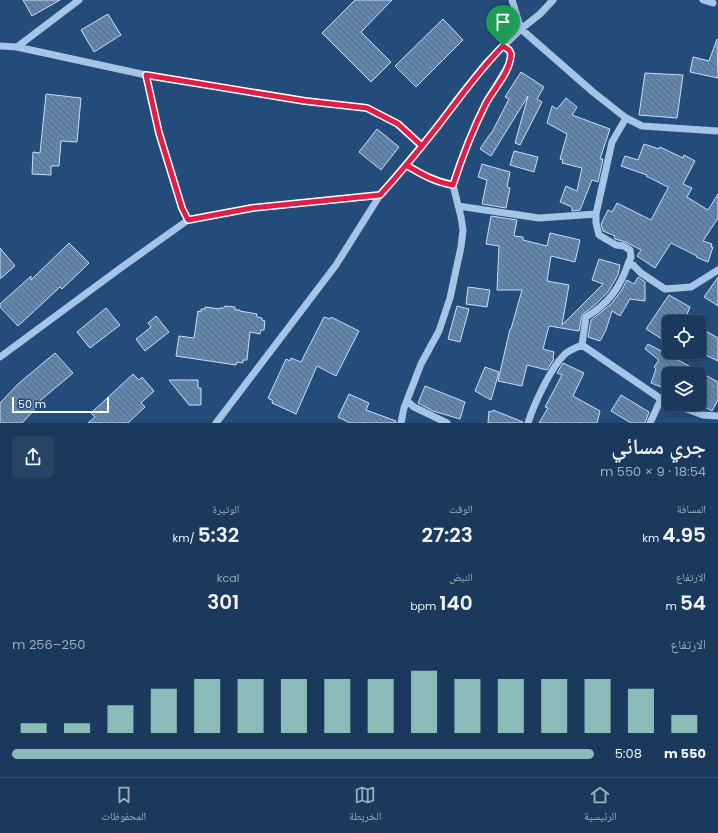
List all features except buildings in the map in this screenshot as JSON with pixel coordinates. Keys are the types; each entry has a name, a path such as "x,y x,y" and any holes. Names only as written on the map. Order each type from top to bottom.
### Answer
{"street":[{"path":"17,47 79,0"},
{"path":"512,0 521,29 593,92 626,118 642,126 718,131"},
{"path":"216,423 336,265 380,195 422,146 486,63 521,29 540,14 553,0"},
{"path":"703,0 713,3"},
{"path":"0,46 17,47 146,75 305,101 367,108 398,124 422,146"},
{"path":"400,423 404,408 421,364 439,331 450,298 461,247 463,230 453,185 474,127 487,101 509,64 511,54 509,50 503,46"},
{"path":"146,75 159,133 182,208 188,220"},
{"path":"582,345 586,317 596,312 613,295 623,279 631,257 630,250 624,246 616,245 599,234 596,222 596,214 612,142 626,118"},
{"path":"406,165 440,183 453,185"},
{"path":"0,357 188,220 252,208 380,195"},
{"path":"458,206 539,218 596,214"},
{"path":"628,264 633,265 640,273 665,288 691,287 718,270"},
{"path":"582,345 662,399 650,423"},
{"path":"528,423 533,408 556,366 566,353 582,345"},
{"path":"407,401 414,407 447,423"},
{"path":"692,411 703,415 718,416"}],"route":[{"path":"503,46 486,63 422,146 380,195 252,208 188,220 182,208 159,133 146,75 305,101 367,108 398,124 422,146 406,165 440,183 453,185 474,127 511,59 509,50 503,46"}]}
